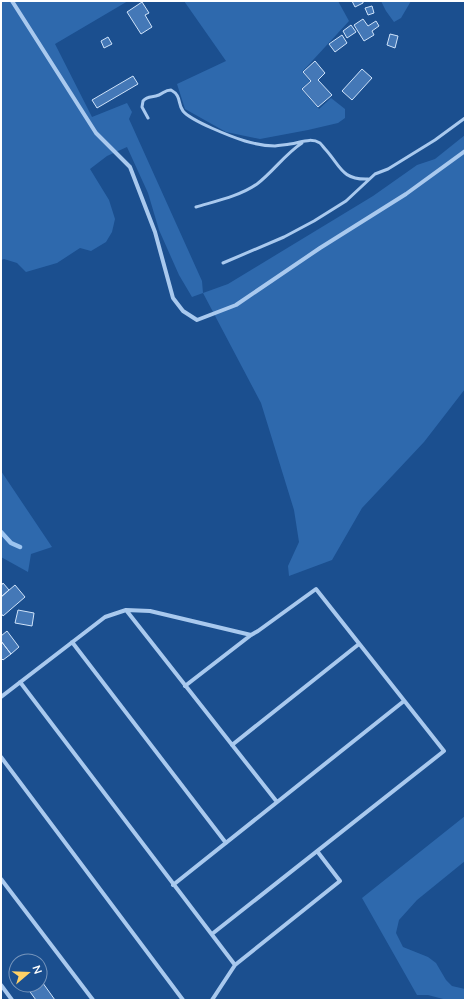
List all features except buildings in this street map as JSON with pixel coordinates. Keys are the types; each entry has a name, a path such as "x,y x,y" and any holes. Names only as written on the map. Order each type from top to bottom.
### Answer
{"street":[{"path":"12,1 96,133 130,167 155,232 173,298 183,311 197,320 236,305 320,248 406,194 465,151"},
{"path":"185,686 251,635 316,589 444,751 212,934"},
{"path":"1,697 105,617 126,610 150,611 251,635"},
{"path":"126,610 277,802"},
{"path":"72,642 226,843"},
{"path":"232,745 359,644"},
{"path":"20,682 235,965"},
{"path":"173,885 404,701"},
{"path":"1,757 183,1000"},
{"path":"212,1000 235,965 340,881 317,851"},
{"path":"1,879 93,1000"},
{"path":"1,985 10,999"}],"lane":[{"path":"148,118 142,107 143,101 148,96 158,95 164,91 171,90 178,95 181,107 188,115 213,129 246,141 274,146 312,140 320,144 340,169 349,176 357,179 368,178"},
{"path":"224,263 284,237 314,222 346,201 368,178 388,169 435,140 465,118"},
{"path":"196,207 244,190 256,184 289,152 306,140"}],"shaded area":[{"path":"1,1 128,1 55,44 92,117 127,103 132,112 129,119 202,281 203,293 192,297 179,275 159,230 148,193 127,147 107,156 90,169 109,200 115,219 112,232 106,242 91,251 80,248 57,263 26,272 17,263 4,259 1,260"},
{"path":"184,1 338,1 349,21 302,72 310,81 301,89 319,109 331,98 345,109 345,118 338,123 260,139 226,132 185,109 177,84 226,61"},
{"path":"381,1 411,1 401,18 394,22"},
{"path":"465,135 465,389 424,442 362,508 332,560 289,576 288,566 299,542 294,510 261,403 203,293 228,284 373,196 417,165 435,159"},
{"path":"1,471 52,547 31,554 28,572 1,557"},
{"path":"465,816 465,861 417,900 399,920 396,933 403,947 428,957 436,963 446,980 452,986 465,989 465,1000 447,1000 428,995 417,995 362,898"}],"waterway":[{"path":"1,532 11,543 20,547"}]}
